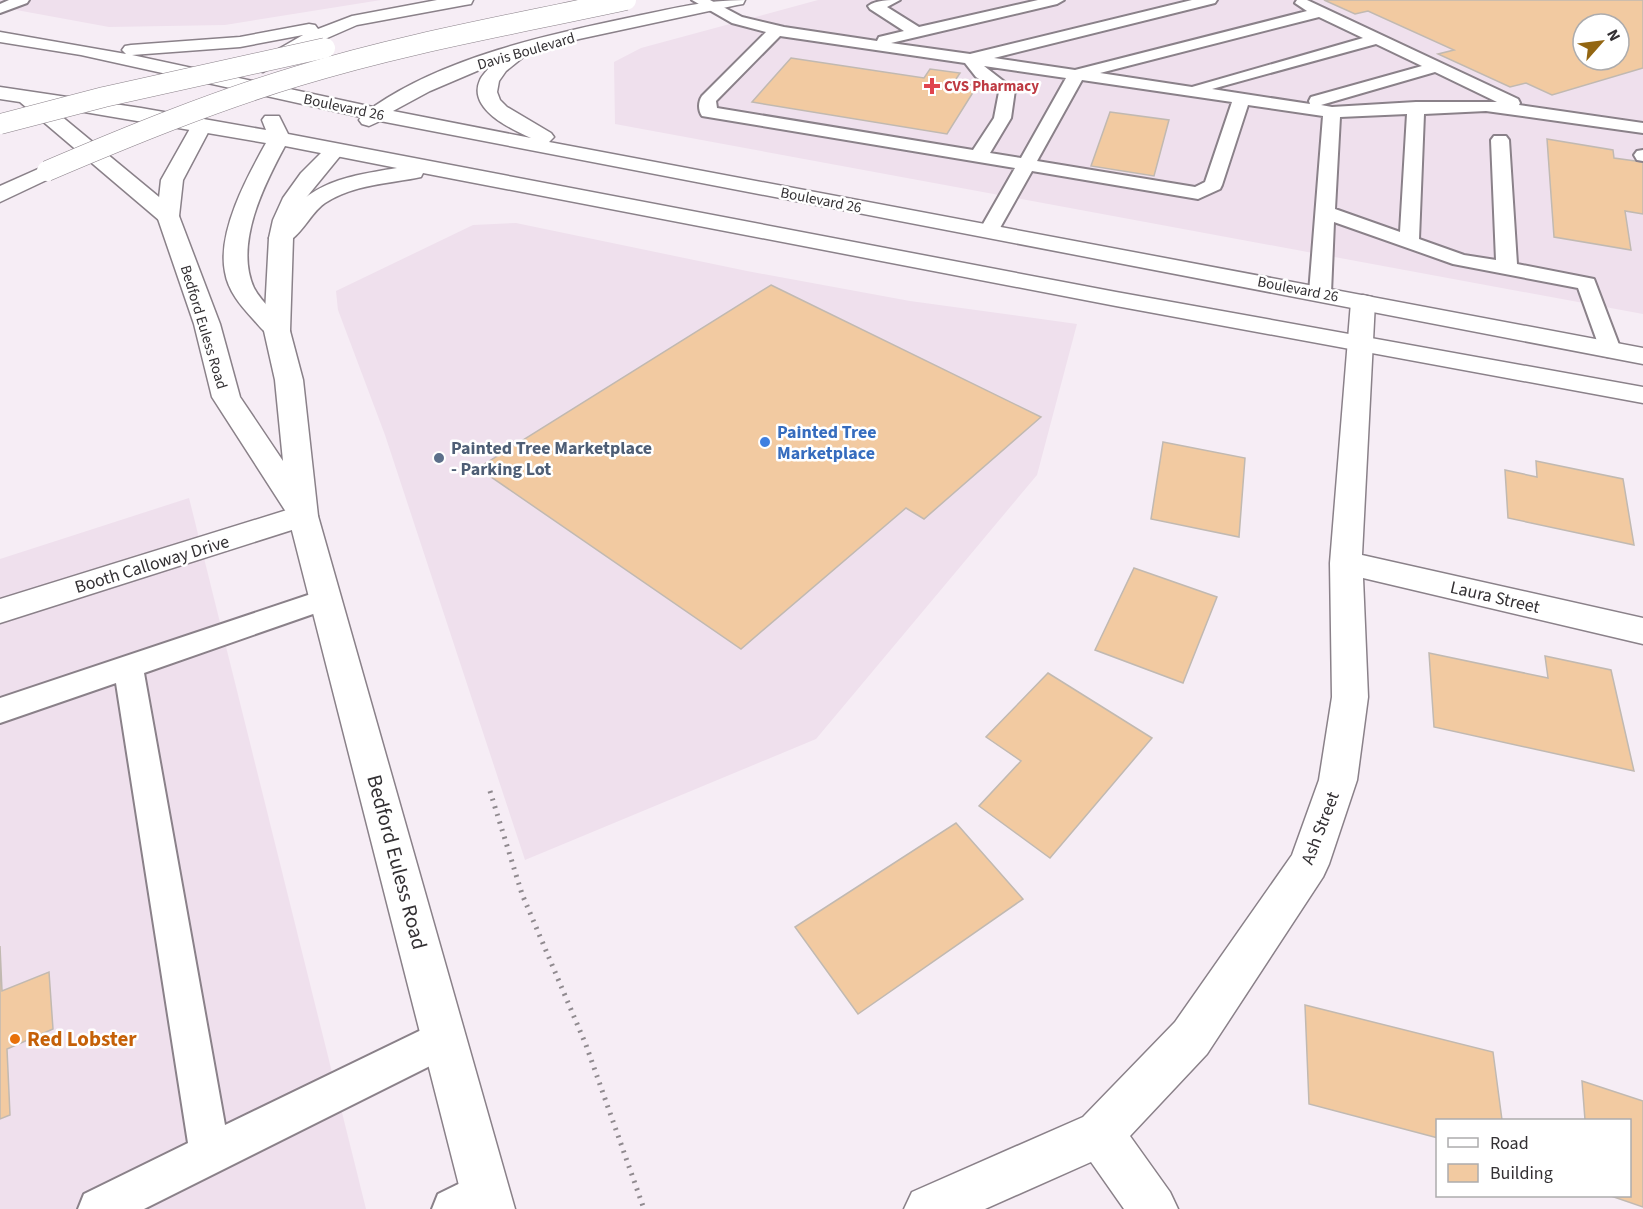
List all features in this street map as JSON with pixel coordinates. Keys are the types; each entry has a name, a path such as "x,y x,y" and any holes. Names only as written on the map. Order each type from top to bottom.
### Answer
{"main road":[{"path":"81,50 115,51 240,42 465,0"},
{"path":"0,124 104,97 354,41 553,0"},
{"path":"0,195 47,171 139,131 209,105 300,76 386,53 626,0"},
{"name":"Davis Boulevard","path":"335,150 376,114 441,78 522,50 704,3 737,0"},
{"path":"202,125 235,84 303,42 352,21"},
{"name":"Boulevard 26","path":"0,37 81,50 376,114 575,153 1643,356"},
{"path":"522,50 500,64 490,76 486,91 491,104 511,121 575,153"},
{"path":"235,84 262,101 279,139"},
{"path":"0,93 279,139 1360,344 1643,395"},
{"path":"26,97 168,216"},
{"name":"Bedford Euless Road","path":"202,125 172,180 168,216 207,324 226,396 303,516"},
{"path":"278,331 242,289 235,269 235,249 260,172 279,139"},
{"name":"Bedford Euless Road","path":"335,150 294,198 284,220 281,238 278,331 289,380 303,516 444,1038 476,1203"},
{"path":"281,238 308,205 320,196 336,189 380,177 436,169"},
{"name":"Ash Street","path":"929,1209 1100,1134 1191,1038 1309,864 1338,780 1350,697 1346,562 1363,302"},
{"name":"Booth Calloway Drive","path":"0,611 303,516"},
{"name":"Laura Street","path":"1346,562 1643,632"},
{"path":"1100,1134 1153,1209"}],"lane":[{"path":"0,9 22,0"},
{"path":"893,0 874,6 916,32"},
{"path":"867,44 1057,0"},
{"path":"970,59 1210,0"},
{"path":"1294,0 1533,112"},
{"path":"704,3 737,21 777,30 1332,112 1486,106 1643,128"},
{"path":"989,231 1077,74 1320,12"},
{"path":"777,30 708,99 708,111 1198,193 1213,185 1242,98"},
{"path":"1190,91 1377,39"},
{"path":"970,59 982,74 1007,90 1007,109 1000,126 979,155"},
{"path":"1298,106 1436,67"},
{"path":"1409,242 1416,107"},
{"path":"1320,293 1332,112"},
{"path":"1500,140 1507,268"},
{"path":"1325,212 1460,260 1587,283 1610,350"},
{"path":"0,711 326,599"},
{"path":"128,667 210,1154"},
{"path":"99,1209 444,1038"}],"path":[{"path":"490,791 522,894 586,1045 644,1209"}],"shaded area":[{"path":"0,0 381,0 225,25 109,27 0,7"},
{"path":"818,0 1643,0 1643,314 615,124 614,62 641,48"},
{"path":"516,223 747,271 910,301 1077,324 1037,475 816,739 525,860 385,435 338,310 336,291 473,225"},
{"path":"189,498 366,1209 0,1209 0,559"}],"building":[{"path":"1324,0 1643,0 1643,68 1631,72 1631,12 1571,12 1571,72 1630,72 1552,95 1526,83 1510,87 1438,54 1454,50 1368,11 1355,14"},
{"name":"CVS Pharmacy","path":"791,58 924,78 930,69 960,73 954,82 977,86 947,134 752,102"},
{"path":"1110,112 1169,120 1154,176 1091,166"},
{"path":"1547,139 1613,150 1614,158 1643,162 1643,214 1625,211 1631,250 1554,237"},
{"name":"Painted Tree Marketplace","path":"771,285 1041,417 924,519 906,508 741,649 478,468"},
{"path":"1163,442 1245,458 1239,537 1151,519"},
{"path":"1536,461 1623,479 1634,545 1508,518 1505,470 1537,477"},
{"path":"1134,568 1217,597 1183,683 1095,650"},
{"path":"1429,653 1548,678 1545,656 1611,670 1634,771 1434,727"},
{"path":"1048,673 1152,738 1050,858 979,806 1021,761 986,737"},
{"path":"956,823 1023,899 858,1014 795,927"},
{"name":"Red Lobster","path":"0,946 2,991 49,972 53,1029 7,1049 10,1115 0,1119"},
{"path":"1305,1005 1493,1052 1502,1119 1436,1119 1436,1137 1309,1104"},
{"path":"1582,1081 1643,1101 1643,1207 1614,1197 1631,1197 1631,1119 1585,1119"}],"place":[{"name":"CVS Pharmacy","path":"932,86"},
{"name":"Painted Tree Marketplace","path":"765,442"},
{"name":"Painted Tree Marketplace - Parking Lot","path":"439,458"},
{"name":"Red Lobster","path":"15,1039"}]}
